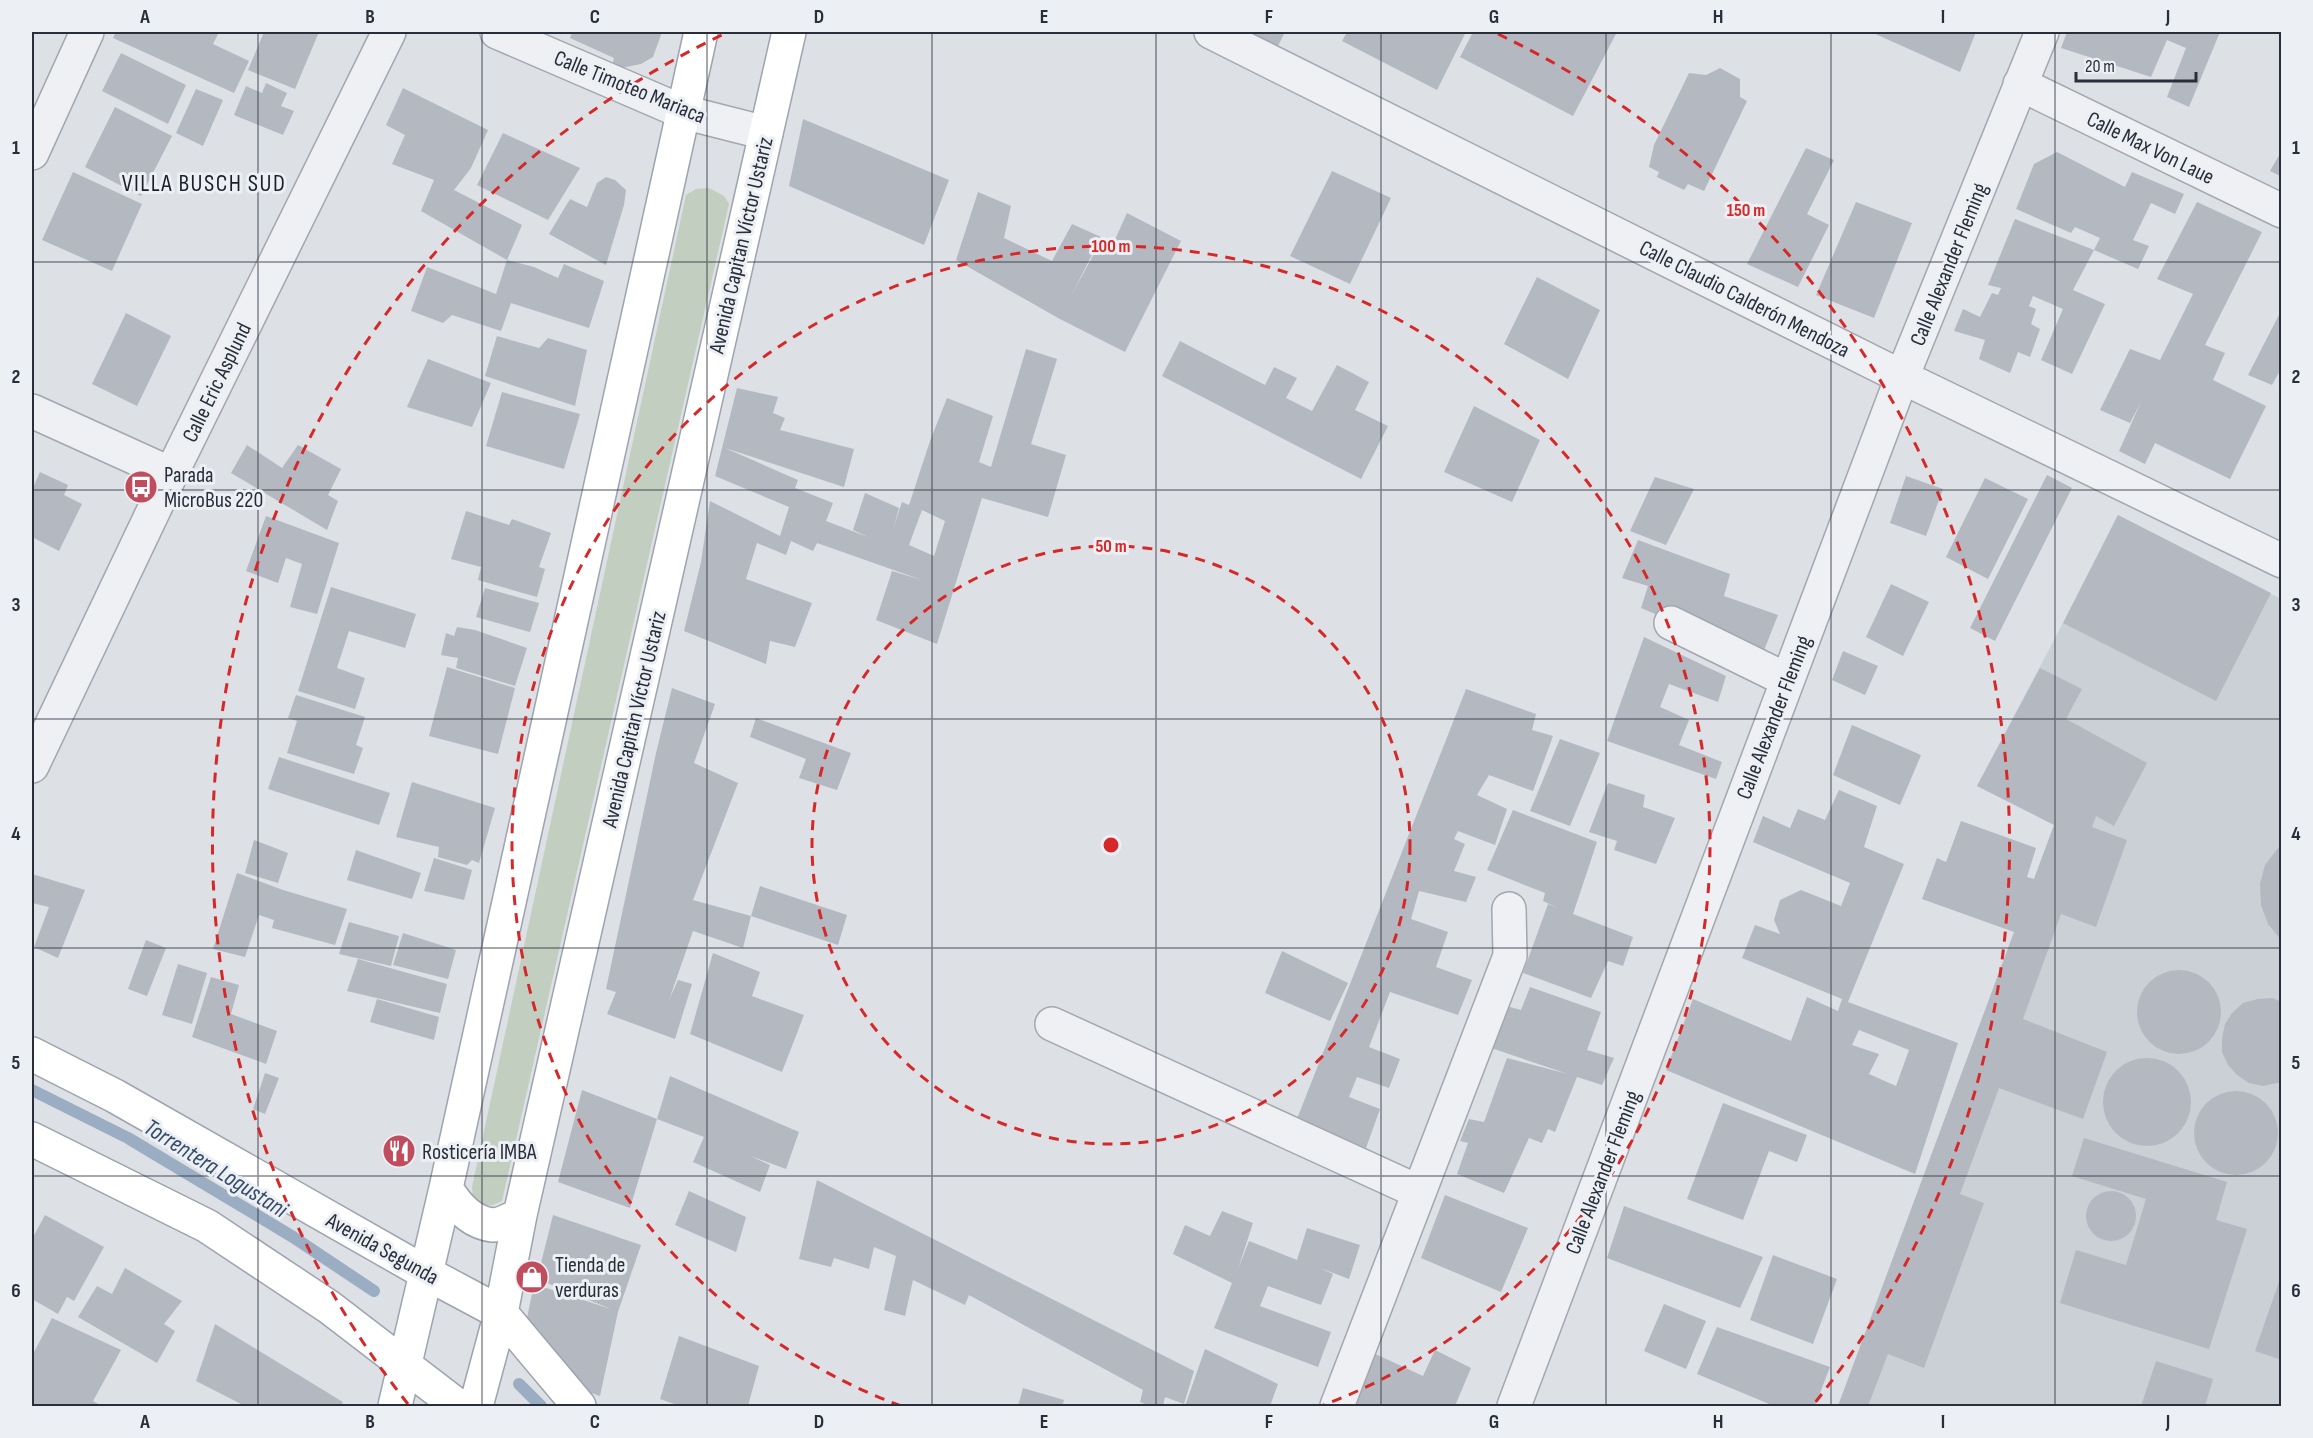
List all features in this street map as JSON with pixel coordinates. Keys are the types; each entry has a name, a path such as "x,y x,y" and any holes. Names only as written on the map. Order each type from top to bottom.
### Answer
{"main road":[{"path":"395,1407 446,1188 701,32"},
{"name":"Avenida Capitan Víctor Ustariz","path":"476,1407 501,1313 520,1215 789,32"},
{"name":"Avenida Segunda","path":"32,1054 115,1096 426,1273 501,1313 579,1407"},
{"path":"32,1139 207,1227 329,1307 458,1407"},
{"path":"446,1188 457,1206 475,1219 495,1225 520,1215"}],"street":[{"path":"32,153 87,32"},
{"name":"Calle Eric Asplund","path":"32,766 171,474 389,32"},
{"name":"Calle Timoteo Mariaca","path":"497,32 683,112 766,134"},
{"name":"Calle Claudio Calderón Mendoza","path":"1211,32 1902,376 2282,561"},
{"name":"Calle Alexander Fleming","path":"1514,1407 1902,376 2042,32"},
{"name":"Calle Max Von Laue","path":"2020,84 2282,211"},
{"path":"32,411 171,474"},
{"path":"1671,623 1787,681"},
{"path":"1338,1407 1510,956 1509,909"},
{"path":"1052,1024 1419,1192"}],"shaded area":[{"path":"2118,515 2281,599 2281,1406 1838,1406 2054,825 1977,786"}],"green space":[{"path":"709,188 724,196 729,204 502,1201 493,1205 482,1205 473,1197 472,1187 686,195 696,189"}],"building":[{"path":"116,32 219,32 213,44 249,61 234,93 113,38"},
{"path":"264,32 319,32 295,89 248,70"},
{"path":"572,32 662,32 653,57 641,64 611,70 614,58 570,38"},
{"path":"1247,32 1285,32 1278,46"},
{"path":"1347,32 1466,32 1437,90 1342,41"},
{"path":"1473,32 1617,32 1573,116 1460,57"},
{"path":"1871,32 1976,32 1960,72"},
{"path":"2067,32 2220,32 2189,107 2167,97 2186,48 2167,40 2151,77 2061,48"},
{"path":"121,53 186,85 168,124 102,91"},
{"path":"1720,68 1740,79 1740,97 1747,101 1704,191 1688,184 1684,190 1657,177 1659,172 1649,167 1654,145 1689,73 1706,75"},
{"path":"266,83 287,93 281,106 294,111 283,135 234,115 246,86 262,93"},
{"path":"403,88 488,130 471,168 454,190 522,225 507,260 421,211 434,180 392,164 405,135 386,125"},
{"path":"196,89 223,100 203,146 176,133"},
{"path":"115,107 172,136 141,196 85,167"},
{"path":"803,119 949,180 924,245 789,186"},
{"path":"503,133 580,168 548,220 477,185"},
{"path":"1806,148 1834,160 1807,214 1829,225 1798,287 1747,264"},
{"path":"2282,150 2282,177 2270,171"},
{"path":"2057,152 2125,187 2132,172 2184,194 2175,214 2151,203 2133,240 2149,246 2138,269 2094,250 2100,238 2075,227 2071,233 2016,209 2034,164"},
{"path":"1332,171 1391,198 1350,284 1290,256"},
{"path":"73,172 142,204 112,271 42,240"},
{"path":"606,177 615,180 626,190 624,205 606,265 549,234 570,199 587,207 597,183"},
{"path":"978,192 1011,206 1004,238 1052,261 1072,224 1101,237 1071,296 1096,250 1108,255 1127,213 1181,241 1125,352 1058,318 956,260"},
{"path":"1856,202 1912,223 1874,318 1816,295"},
{"path":"2197,202 2262,232 2205,345 2225,353 2213,380 2266,406 2230,479 2155,443 2145,464 2119,451 2141,402 2130,423 2100,410 2130,349 2160,360 2193,294 2157,279"},
{"path":"2015,219 2094,250 2073,290 2105,304 2072,374 2041,360 2063,309 2033,296 2029,306 2036,309 2031,324 2040,329 2030,357 2018,352 2010,373 1979,359 1985,340 1954,331 1963,309 1980,317 1992,293 1998,295 2001,288 1988,285"},
{"path":"507,260 534,267 558,278 564,264 604,281 589,328 511,303 501,331 452,315 443,323 411,311 427,267 496,294"},
{"path":"1537,277 1600,310 1568,379 1504,344"},
{"path":"2282,309 2282,367 2272,385 2248,375"},
{"path":"126,313 171,336 137,406 92,384"},
{"path":"497,336 539,348 548,338 587,350 575,406 485,376"},
{"path":"1180,341 1265,385 1274,367 1297,378 1286,398 1312,411 1337,365 1369,382 1355,410 1388,426 1361,479 1162,376"},
{"path":"1026,349 1057,359 1031,444 1066,455 1048,517 982,498 937,644 876,620 892,571 922,580 817,543 813,551 791,541 786,555 757,543 746,579 812,603 795,647 770,641 766,664 684,631 701,562 710,501 780,536 789,507 715,476 737,388 778,397 773,413 785,418 780,430 854,449 844,487 725,448 798,480 795,488 833,503 826,521 868,537 853,530 865,493 899,508 893,529 902,502 909,505 947,398 993,416 979,462 991,467","holes":["922,510 945,521 934,556 909,545"]},
{"path":"428,359 491,383 472,427 407,407"},
{"path":"502,392 580,414 564,469 486,446"},
{"path":"1474,406 1540,440 1512,502 1444,472"},
{"path":"247,445 282,468 298,445 341,469 328,495 338,501 327,530 231,473"},
{"path":"40,472 68,485 64,495 82,504 59,551 32,537 32,490"},
{"path":"2047,475 2072,488 1995,641 1970,628"},
{"path":"1906,476 1943,489 1926,536 1890,523"},
{"path":"1655,477 1694,489 1666,545 1630,531"},
{"path":"1985,478 2028,499 1988,579 1946,557"},
{"path":"466,511 509,525 512,519 551,533 539,567 545,569 537,597 478,580 481,567 451,559"},
{"path":"2118,515 2271,593 2216,701 2063,623"},
{"path":"266,516 339,543 317,614 290,607 302,564 286,558 278,583 246,571"},
{"path":"1638,540 1730,574 1724,596 1778,615 1761,658 1745,651 1748,641 1714,629 1686,627 1641,608 1648,586 1622,578"},
{"path":"1891,584 1929,602 1903,656 1866,637"},
{"path":"331,587 416,614 405,648 349,631 337,668 365,678 355,709 298,691"},
{"path":"485,588 539,603 530,632 476,617"},
{"path":"457,627 475,630 527,648 515,686 456,668 458,658 441,655 446,633 454,636"},
{"path":"1644,637 1726,676 1718,702 1669,684 1660,707 1689,720 1679,745 1722,762 1716,779 1607,741"},
{"path":"1843,651 1878,666 1865,695 1832,680"},
{"path":"447,667 515,688 498,754 429,736"},
{"path":"2040,668 2082,689 2066,719 2147,763 2114,826 2096,816 2092,827 2127,840 2096,927 2061,914 2023,1019 2107,1052 2083,1119 1999,1088 1960,1194 1984,1203 1924,1368 1888,1354 1868,1406 1838,1406 2014,932 1922,899 1937,858 1946,862 1961,821 2036,848 2027,877 2034,879 2054,825 1977,786"},
{"path":"672,688 715,704 694,763 738,783 693,900 751,916 743,948 693,931 669,1000 678,980 692,984 675,1039 607,1014 616,992 606,989"},
{"path":"1466,689 1536,714 1532,730 1553,736 1533,791 1489,775 1477,795 1507,809 1495,845 1458,831 1454,839 1465,844 1454,871 1476,877 1466,902 1419,891 1411,919 1448,932 1436,967 1472,980 1458,1015 1390,992 1369,1047 1400,1059 1389,1088 1357,1077 1349,1097 1380,1109 1366,1148 1295,1124"},
{"path":"296,695 365,717 356,745 363,748 354,774 287,753 297,721 288,718"},
{"path":"756,718 851,753 837,790 799,778 806,759 750,737"},
{"path":"1852,725 1921,755 1900,805 1833,775"},
{"path":"1560,739 1600,753 1570,826 1530,811"},
{"path":"279,757 390,793 379,825 268,789"},
{"path":"412,782 495,808 479,863 472,860 467,865 438,857 439,847 396,837"},
{"path":"1608,783 1645,795 1643,807 1675,818 1656,864 1614,850 1617,841 1589,832"},
{"path":"1839,790 1877,806 1864,847 1904,864 1848,1002 1958,1043 1915,1174 1666,1070 1693,999 1791,1041 1807,997 1838,1011 1842,999 1742,958 1755,925 1780,934 1774,920 1780,900 1801,890 1841,906 1850,883 1753,842 1763,816 1790,828 1798,809 1825,820","holes":["1859,1030 1909,1050 1896,1086 1869,1074 1879,1054 1852,1045"]},
{"path":"1513,810 1597,842 1573,914 1633,937 1623,966 1608,961 1591,998 1523,973 1548,904 1558,908 1543,901 1545,893 1487,870"},
{"path":"254,840 288,853 278,883 245,873"},
{"path":"2282,843 2282,941 2268,924 2261,905 2260,884 2265,865"},
{"path":"356,850 421,873 412,899 347,880"},
{"path":"434,858 472,870 464,900 424,891"},
{"path":"237,873 283,890 347,909 335,945 272,928 274,920 259,915 245,957 213,949"},
{"path":"32,874 85,890 58,958 34,947 49,907 32,903"},
{"path":"760,886 847,915 838,945 751,916"},
{"path":"349,922 399,936 391,966 339,954"},
{"path":"403,933 456,950 448,979 393,965"},
{"path":"146,940 166,948 147,996 128,989"},
{"path":"1282,951 1348,983 1330,1021 1265,993"},
{"path":"713,953 760,972 752,996 804,1015 782,1072 690,1034"},
{"path":"358,959 447,984 440,1013 347,991"},
{"path":"178,964 207,973 192,1024 162,1015"},
{"path":"2171,970 2187,970 2203,977 2214,988 2221,1004 2218,1028 2209,1042 2187,1054 2171,1054 2155,1047 2144,1036 2137,1020 2137,1004 2144,988 2155,977"},
{"path":"211,977 239,985 231,1014 277,1031 266,1064 192,1037"},
{"path":"1530,987 1601,1012 1587,1050 1614,1058 1602,1085 1577,1077 1555,1132 1548,1129 1542,1143 1529,1138 1504,1193 1457,1174 1468,1143 1460,1141 1469,1119 1484,1122 1507,1058 1568,1074 1488,1047 1503,1005 1521,1010"},
{"path":"2272,998 2282,1002 2282,1082 2263,1086 2249,1083 2228,1065 2222,1052 2222,1038 2225,1024 2232,1013 2243,1003"},
{"path":"377,999 439,1017 434,1040 370,1022"},
{"path":"2147,1058 2172,1065 2184,1077 2191,1102 2184,1127 2172,1139 2147,1146 2122,1139 2110,1127 2103,1102 2110,1077 2122,1065"},
{"path":"265,1073 279,1078 265,1114 253,1109"},
{"path":"670,1076 799,1132 786,1169 750,1156 770,1165 760,1192 693,1162 704,1137 657,1119"},
{"path":"582,1090 657,1119 630,1208 558,1182"},
{"path":"2236,1091 2252,1094 2266,1103 2275,1117 2278,1133 2275,1149 2266,1163 2252,1172 2236,1175 2220,1172 2206,1163 2197,1149 2194,1133 2197,1117 2206,1103 2220,1094"},
{"path":"1723,1103 1807,1135 1797,1162 1769,1151 1743,1220 1687,1199"},
{"path":"2084,1138 2227,1182 2216,1220 2247,1229 2209,1349 2060,1303 2076,1250 2126,1265 2146,1199 2072,1176"},
{"path":"817,1180 1194,1371 1184,1404 1165,1397 1163,1406 1149,1406 1140,1402 1143,1390 969,1295 965,1305 913,1280 905,1316 884,1310 896,1256 874,1247 869,1269 834,1258 831,1267 799,1259"},
{"path":"689,1191 746,1217 736,1252 675,1225"},
{"path":"2111,1191 2125,1195 2132,1202 2136,1216 2132,1230 2125,1237 2111,1241 2097,1237 2090,1230 2086,1216 2090,1202 2097,1195"},
{"path":"1445,1195 1528,1228 1501,1292 1421,1258"},
{"path":"1624,1206 1763,1257 1740,1308 1607,1258"},
{"path":"1222,1211 1253,1223 1238,1269 1249,1241 1297,1260 1307,1228 1360,1245 1349,1279 1320,1268 1333,1274 1321,1305 1268,1286 1260,1306 1331,1332 1318,1367 1214,1328 1232,1283 1173,1254 1185,1225 1210,1236"},
{"path":"45,1215 104,1247 74,1301 67,1297 58,1314 32,1299 32,1239"},
{"path":"553,1215 641,1245 618,1312 600,1396 577,1388 526,1323 534,1284 611,1309 537,1279"},
{"path":"1773,1255 1837,1279 1813,1344 1750,1320"},
{"path":"125,1268 182,1301 164,1324 175,1331 157,1363 78,1317 97,1286 112,1294"},
{"path":"2282,1273 2282,1360 2255,1351"},
{"path":"1664,1304 1706,1321 1686,1369 1644,1351"},
{"path":"52,1318 121,1350 93,1401 102,1406 32,1405 32,1356"},
{"path":"215,1324 343,1402 341,1406 245,1406 196,1381"},
{"path":"1717,1327 1830,1367 1815,1406 1774,1406 1697,1374"},
{"path":"679,1336 759,1366 748,1406 680,1406 660,1399"},
{"path":"1205,1349 1278,1384 1270,1406 1185,1406"},
{"path":"1435,1350 1471,1368 1455,1406 1363,1406 1352,1402 1371,1352 1423,1376"},
{"path":"2156,1361 2213,1379 2205,1406 2141,1406"},
{"path":"1023,1388 1064,1400 1062,1406 1018,1406"}],"waterway":[{"name":"Torrentera Logustani","path":"32,1090 128,1138 293,1237 374,1291"},
{"name":"Torrentera Logustani","path":"519,1384 541,1406"}],"place":[{"name":"Parada MicroBus 220","path":"141,487"},
{"name":"Rosticería IMBA","path":"399,1151"},
{"name":"Tienda de verduras","path":"532,1277"}],"district":[{"name":"VILLA BUSCH SUD","path":"204,183"}]}
